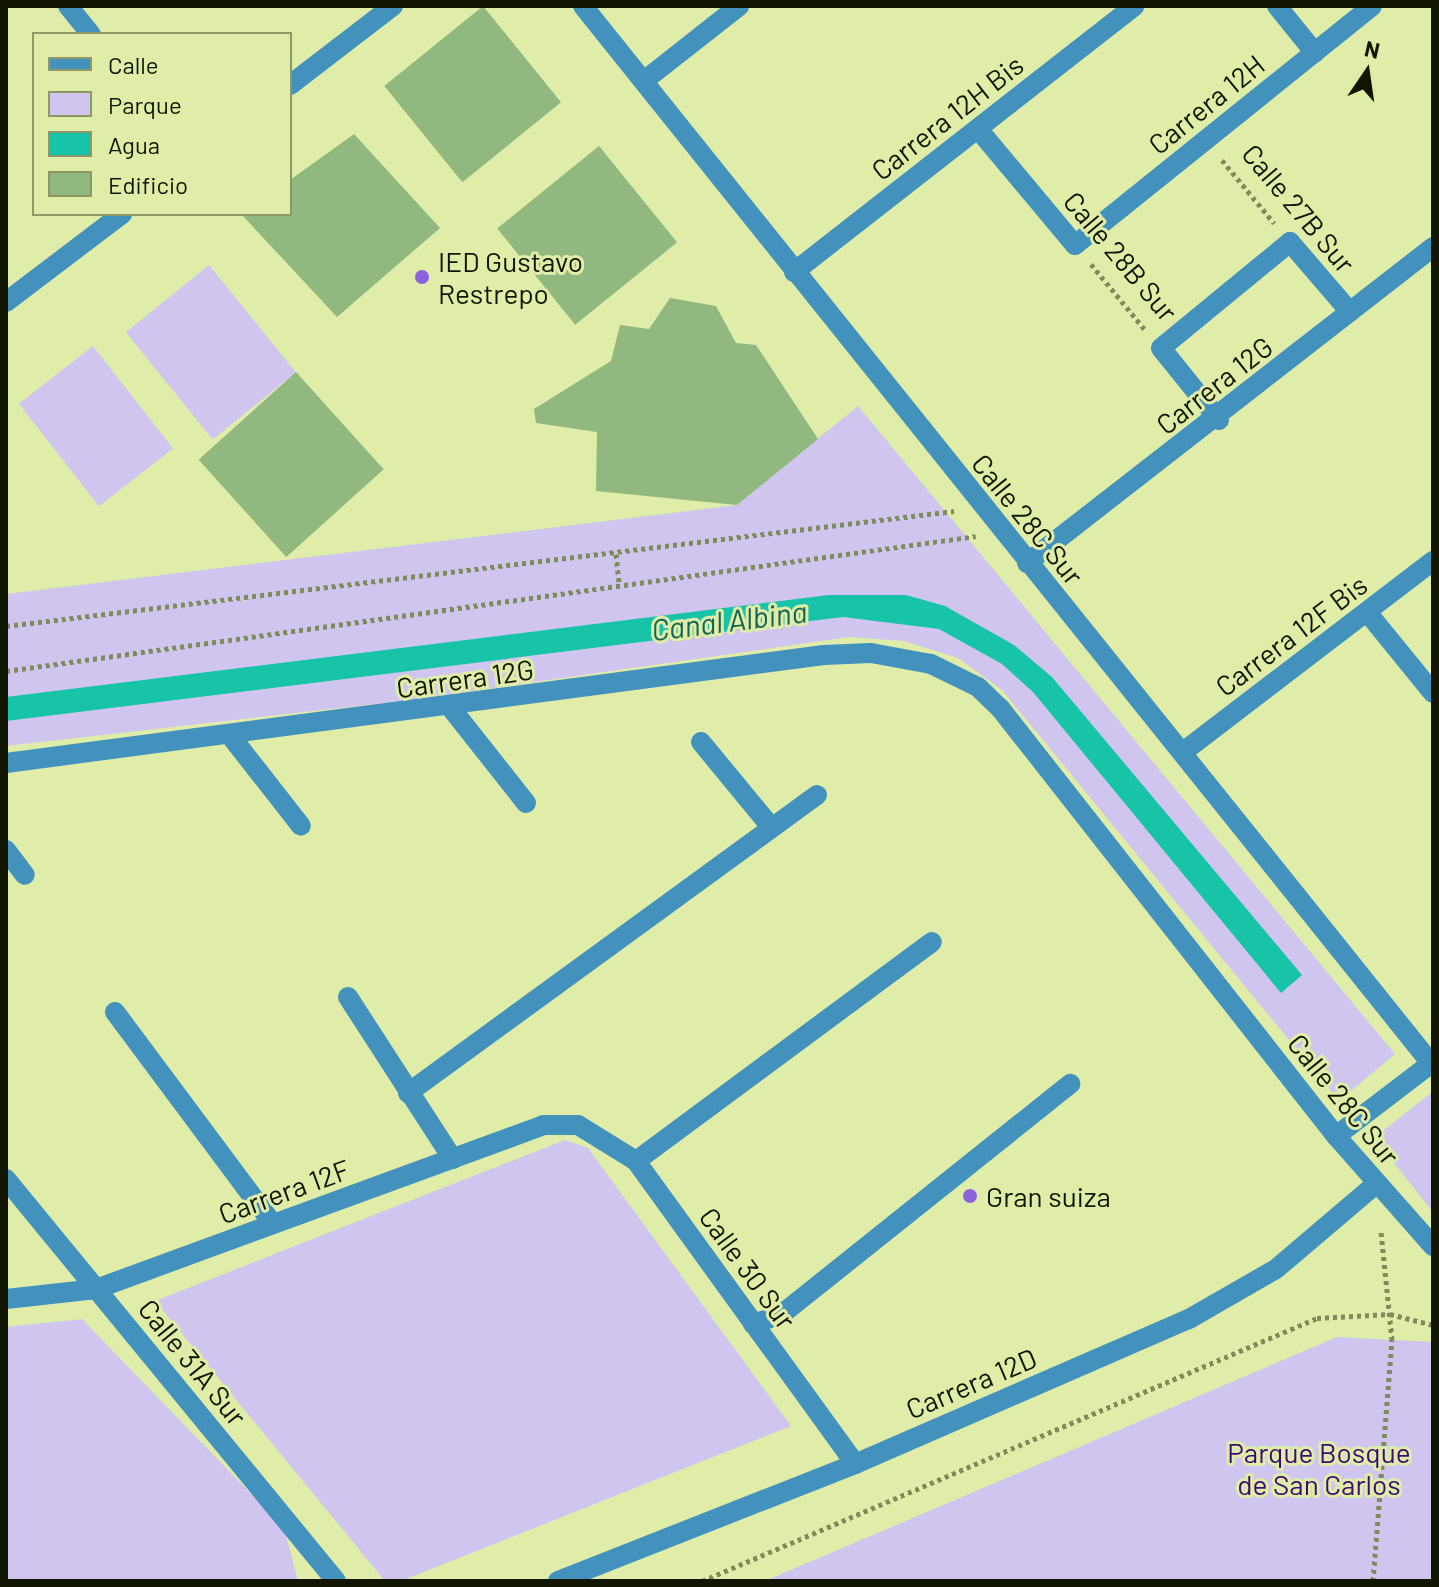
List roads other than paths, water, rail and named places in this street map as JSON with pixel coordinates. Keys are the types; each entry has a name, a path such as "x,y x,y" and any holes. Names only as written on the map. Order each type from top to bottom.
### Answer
{"street":[{"path":"68,6 89,32"},
{"path":"292,83 393,6"},
{"name":"Calle 28C Sur","path":"583,6 1432,1064"},
{"path":"645,80 739,6"},
{"name":"Carrera 12H Bis","path":"794,272 1135,6"},
{"path":"1277,6 1315,53"},
{"name":"Carrera 12H","path":"1075,245 1372,6"},
{"name":"Calle 28B Sur","path":"978,129 1075,245"},
{"path":"6,302 119,216"},
{"name":"Calle 27B Sur","path":"1161,348 1290,242 1350,312"},
{"name":"Carrera 12G","path":"1027,563 1219,420 1433,247"},
{"name":"Calle 28B Sur","path":"1161,348 1219,420"},
{"name":"Carrera 12F Bis","path":"1183,752 1433,561"},
{"path":"1367,612 1433,693"},
{"name":"Carrera 12G","path":"6,763 233,739 847,652 931,664"},
{"name":"Calle 28C Sur","path":"931,664 978,687 1000,708 1336,1136 1376,1184 1431,1241"},
{"path":"451,708 526,803"},
{"path":"233,739 301,826"},
{"path":"701,742 771,827"},
{"path":"408,1093 817,795"},
{"path":"6,850 25,875"},
{"path":"636,1161 932,942"},
{"path":"348,997 453,1159"},
{"path":"115,1012 273,1224"},
{"path":"1336,1136 1432,1064"},
{"path":"753,1324 782,1314 1070,1084"},
{"name":"Carrera 12F","path":"6,1299 96,1289 543,1125 578,1125"},
{"name":"Calle 30 Sur","path":"578,1125 636,1161 855,1464"},
{"name":"Calle 31A Sur","path":"6,1179 336,1581"},
{"name":"Carrera 12D","path":"558,1581 855,1464 1189,1319 1276,1269 1376,1184"}],"water":[{"name":"Canal Albina","path":"829,595 906,595 945,606 1014,645 1052,677 1302,975 1281,993 1033,692 1002,664 939,629 843,617 6,721 6,697"}],"place":[{"name":"IED Gustavo Restrepo","path":"422,277"},
{"name":"Gran suiza","path":"970,1196"}],"park label":[{"name":"Parque Bosque de San Carlos","path":"1319,1468"}]}
